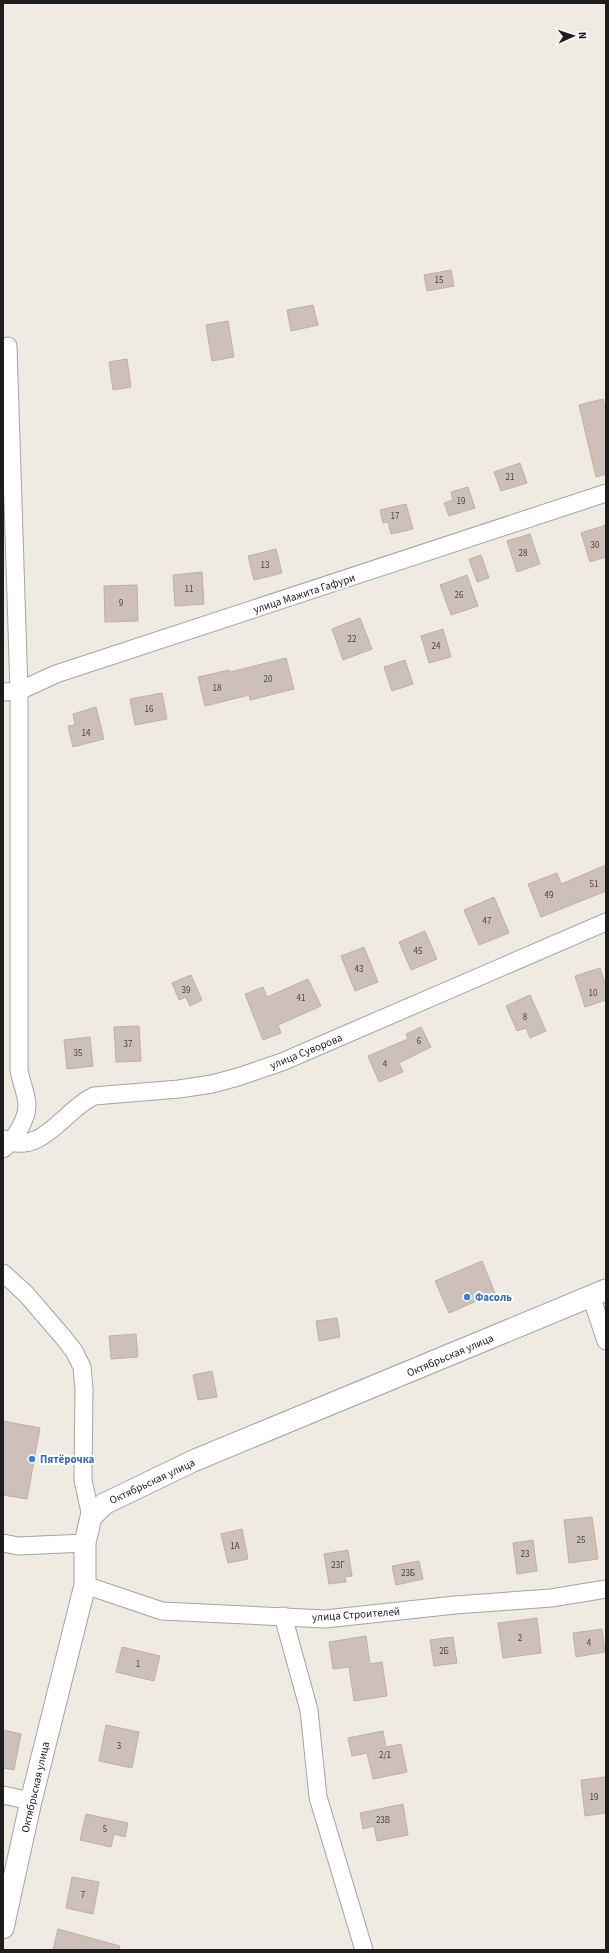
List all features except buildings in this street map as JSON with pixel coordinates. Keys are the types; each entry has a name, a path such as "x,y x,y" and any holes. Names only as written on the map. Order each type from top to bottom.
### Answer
{"street":[{"path":"6,1143 23,1120 27,1106 19,1070 11,692 8,346"},
{"name":"улица Мажита Гафури","path":"11,692 56,674 606,493"},
{"name":"улица Суворова","path":"6,1143 23,1143 45,1136 83,1102 94,1096 212,1084 282,1062 606,922"},
{"path":"3,1273 26,1294 63,1337 74,1351 82,1367 84,1389 83,1480 91,1517"},
{"path":"599,1293 606,1341"},
{"name":"Октябрьская улица","path":"3,1928 84,1585 85,1543 91,1517 104,1504 193,1461 599,1293"},
{"path":"3,1542 18,1546 85,1543"},
{"name":"улица Строителей","path":"84,1585 162,1611 325,1619 455,1605 550,1598 606,1589"},
{"path":"283,1616 309,1710 318,1796 364,1950"},
{"path":"3,1795 32,1801"}],"place":[{"name":"Фасоль","path":"467,1297"},
{"name":"Пятёрочка","path":"32,1459"}]}
